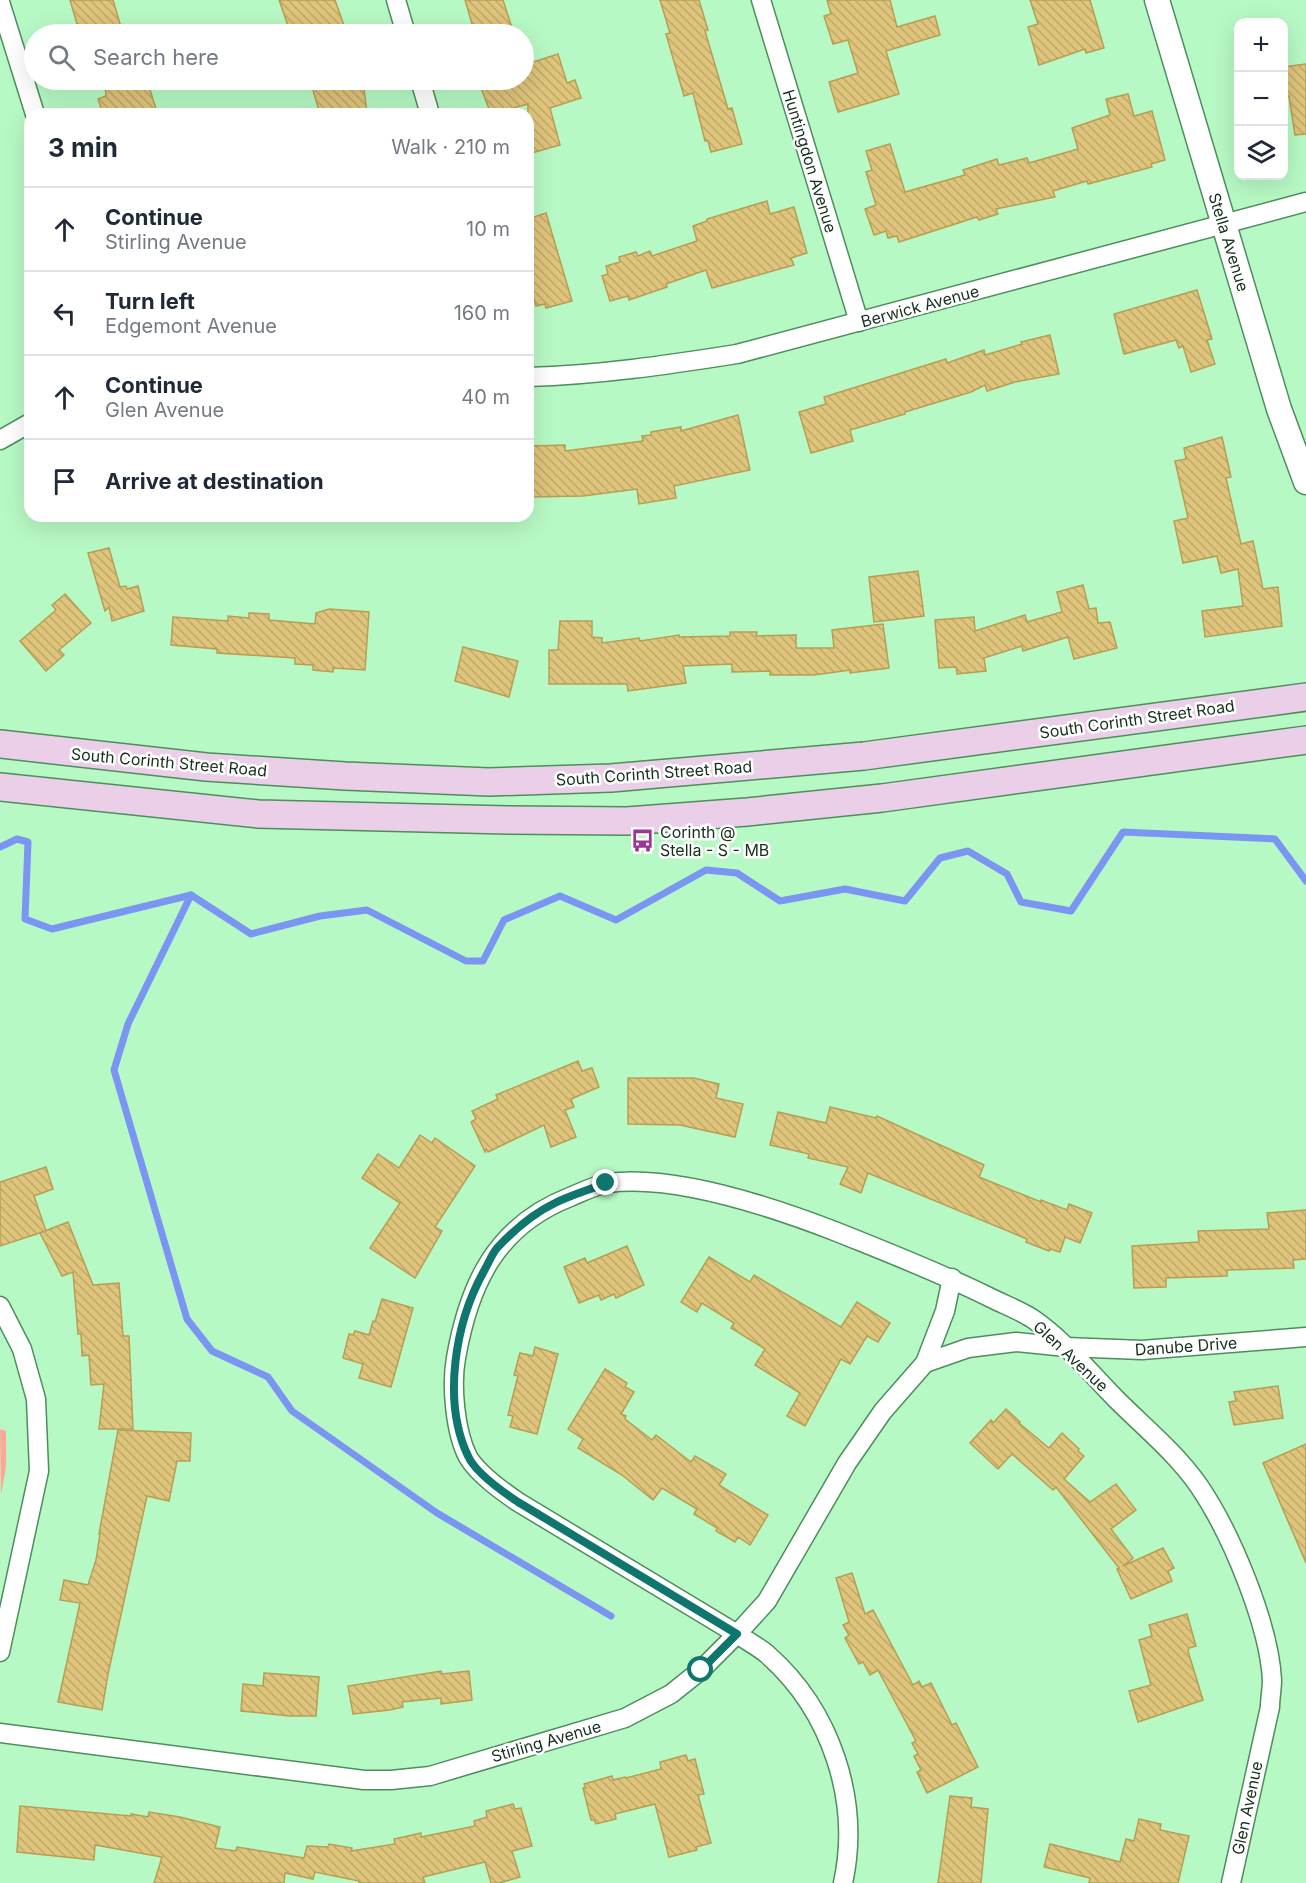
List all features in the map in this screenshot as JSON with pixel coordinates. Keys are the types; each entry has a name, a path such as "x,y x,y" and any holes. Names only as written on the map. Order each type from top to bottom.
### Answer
{"main road":[{"name":"South Corinth Street Road","path":"0,744 206,767 345,776 489,782 611,778 864,756 1306,697"},
{"path":"0,787 258,814 627,821 747,812 882,798 1306,740"}],"street":[{"path":"396,0 403,24"},
{"name":"Huntingdon Avenue","path":"761,0 859,322"},
{"name":"Stella Avenue","path":"1157,0 1279,410 1306,482"},
{"path":"0,2 24,79"},
{"path":"28,90 33,108"},
{"path":"423,90 428,108"},
{"name":"Berwick Avenue","path":"534,377 586,375 737,354 1306,202"},
{"path":"0,440 24,426"},
{"name":"Glen Avenue","path":"843,1883 849,1817 840,1771 822,1720 796,1683 767,1653 518,1502 493,1484 468,1458 457,1423 454,1370 461,1327 474,1287 496,1249 524,1223 553,1204 606,1183 656,1182 735,1199 806,1220 952,1278 1033,1318 1066,1347 1160,1440 1199,1486 1231,1544 1254,1603 1272,1681 1270,1707 1231,1883"},
{"name":"Stirling Avenue","path":"0,1733 364,1780 391,1780 430,1776 626,1718 671,1694 701,1670 767,1601 847,1463 883,1411 925,1363 945,1311 952,1278"},
{"path":"0,1306 22,1349 36,1398 39,1471 0,1652"},
{"name":"Danube Drive","path":"1066,1347 1142,1350 1306,1337"},
{"name":"Stirling Avenue","path":"925,1363 968,1348 1004,1343 1066,1347"}],"shaded area":[{"path":"0,1429 6,1431 6,1467 1,1495"}],"building":[{"path":"70,0 113,0 120,24 77,24"},
{"path":"279,0 335,0 343,24 287,24"},
{"path":"465,0 503,0 511,24 472,24"},
{"path":"660,0 699,0 708,30 705,31 728,109 732,108 742,144 711,152 708,141 705,141 693,93 684,96 666,34 670,33"},
{"path":"827,0 890,0 897,27 935,16 940,35 886,51 899,94 838,112 829,82 858,73 848,40 833,44 824,16 831,14"},
{"path":"1030,0 1090,0 1104,48 1086,53 1085,49 1039,65 1028,27 1038,24"},
{"path":"558,54 567,83 575,80 581,98 550,108 560,145 534,152 534,108 528,108 528,104 513,108 489,108 482,90 534,90 534,62"},
{"path":"1306,64 1306,134 1295,135 1288,96 1288,66"},
{"path":"106,90 150,90 156,108 101,108 98,99 106,96"},
{"path":"313,90 364,90 366,108 318,108"},
{"path":"1128,94 1134,116 1152,111 1165,160 1151,164 1152,167 1053,191 1055,197 996,209 998,214 979,220 977,217 899,242 897,236 888,238 886,231 874,235 865,209 876,205 866,172 872,170 866,151 890,144 905,192 965,175 963,170 997,159 999,165 1027,158 1029,163 1078,149 1072,128 1110,115 1106,99"},
{"path":"767,201 770,214 794,207 807,253 791,258 794,265 712,288 706,270 629,300 628,296 610,301 602,276 608,274 606,266 620,262 619,257 636,252 638,256 650,251 652,256 697,241 693,226 707,219"},
{"path":"546,213 572,301 546,308 545,304 536,306 534,299 534,217"},
{"path":"1197,290 1212,339 1207,340 1215,364 1191,372 1183,346 1179,348 1176,340 1124,354 1114,314"},
{"path":"1050,335 1059,374 1015,382 987,391 985,385 971,392 905,412 905,414 850,430 853,441 811,453 799,412 826,404 824,397 946,359 947,363 984,350 985,355 1022,344 1021,342"},
{"path":"738,415 750,470 674,486 676,498 639,504 637,489 583,496 534,497 534,446 565,445 565,451 643,441 642,436 651,435 651,432 681,427 681,431"},
{"path":"1222,437 1231,477 1226,478 1241,544 1253,541 1263,589 1278,587 1282,626 1205,637 1202,611 1243,606 1238,569 1221,573 1217,556 1183,563 1174,521 1188,518 1175,461 1186,459 1184,448"},
{"path":"109,548 120,587 126,586 127,589 138,586 144,611 112,621 109,607 105,611 88,553"},
{"path":"918,571 924,616 874,622 869,577"},
{"path":"1083,585 1089,609 1096,608 1098,623 1110,622 1117,648 1074,659 1068,637 1023,651 1022,646 984,658 986,671 957,674 956,667 939,668 935,620 974,617 975,631 1025,615 1027,622 1062,612 1057,592"},
{"path":"65,594 91,623 59,650 64,655 46,671 20,641 56,610 52,605"},
{"path":"329,609 369,612 365,670 333,668 333,672 313,670 313,665 295,664 295,658 217,653 217,649 171,645 173,617 228,621 228,616 249,618 249,613 269,614 269,620 315,624 316,613"},
{"path":"560,621 592,621 592,637 602,638 602,643 639,638 640,641 679,635 679,637 730,636 730,632 757,632 756,636 796,635 796,648 834,648 832,630 883,624 889,668 850,673 850,670 814,675 770,675 770,671 732,672 732,664 683,666 686,683 628,691 627,684 549,684 549,650 558,650"},
{"path":"463,647 518,661 509,697 455,681"},
{"path":"578,1061 582,1071 592,1068 599,1087 571,1099 574,1107 565,1110 576,1137 551,1147 544,1125 488,1152 486,1149 485,1152 471,1122 476,1119 472,1111 498,1099 496,1095"},
{"path":"628,1078 694,1078 719,1084 716,1098 743,1104 735,1137 680,1125 628,1124"},
{"path":"830,1107 876,1118 877,1116 984,1165 979,1177 1041,1202 1041,1200 1067,1210 1069,1204 1092,1213 1080,1243 1065,1237 1060,1252 1050,1249 1049,1251 1026,1242 1027,1239 868,1173 861,1193 840,1184 848,1167 808,1158 809,1154 770,1145 778,1112 826,1123"},
{"path":"420,1135 432,1143 435,1138 475,1166 435,1227 442,1231 415,1278 370,1248 400,1203 362,1178 378,1154 399,1168"},
{"path":"46,1167 53,1189 34,1196 46,1231 0,1246 0,1182"},
{"path":"1306,1210 1306,1259 1293,1260 1294,1268 1227,1270 1227,1276 1166,1278 1166,1287 1134,1288 1132,1246 1199,1242 1198,1231 1269,1229 1267,1213"},
{"path":"68,1222 93,1285 119,1283 123,1336 129,1336 133,1429 99,1429 104,1384 91,1385 89,1355 82,1356 73,1272 62,1276 40,1233"},
{"path":"627,1246 644,1285 616,1298 614,1294 601,1300 599,1295 579,1303 564,1267 585,1258 587,1263"},
{"path":"709,1257 750,1282 754,1275 841,1327 857,1302 890,1323 878,1342 867,1336 850,1364 841,1359 805,1426 787,1416 800,1393 755,1365 765,1349 731,1328 734,1323 702,1303 697,1312 681,1302"},
{"path":"382,1299 413,1308 391,1387 359,1378 363,1364 343,1358 349,1334 353,1335 355,1331 369,1335"},
{"path":"535,1347 558,1354 537,1434 510,1427 513,1416 508,1415 518,1376 514,1375 520,1353 533,1356"},
{"path":"605,1369 627,1383 625,1387 634,1392 621,1414 626,1416 625,1419 652,1440 656,1435 691,1462 695,1456 726,1474 719,1485 768,1515 750,1545 738,1537 735,1542 716,1531 717,1528 694,1514 697,1509 662,1488 653,1500 622,1475 578,1448 583,1439 568,1429"},
{"path":"1278,1386 1283,1418 1234,1425 1229,1402 1236,1401 1234,1392"},
{"path":"1006,1409 1049,1448 1062,1433 1079,1449 1078,1451 1084,1456 1064,1479 1090,1502 1116,1484 1136,1510 1111,1529 1133,1558 1123,1566 1163,1548 1174,1568 1168,1571 1172,1581 1131,1599 1117,1569 1119,1568 1056,1487 1053,1490 1012,1454 998,1469 970,1443 991,1420 993,1423"},
{"path":"118,1430 191,1433 190,1461 177,1461 169,1501 147,1496 102,1710 58,1702 80,1603 60,1600 64,1580 88,1585 96,1560"},
{"path":"1306,1444 1306,1563 1263,1463"},
{"path":"852,1573 865,1614 873,1610 913,1685 919,1681 922,1687 931,1683 952,1725 956,1723 978,1767 927,1793 917,1772 921,1770 914,1756 918,1754 912,1743 916,1741 878,1670 870,1675 863,1662 859,1664 845,1638 849,1635 843,1625 849,1622 836,1578"},
{"path":"1187,1614 1196,1646 1189,1648 1188,1651 1203,1700 1138,1722 1129,1691 1151,1685 1139,1640 1152,1636 1149,1625"},
{"path":"441,1671 442,1674 469,1671 472,1700 441,1704 441,1698 402,1702 403,1707 353,1714 348,1686"},
{"path":"264,1673 319,1677 316,1716 241,1711 243,1684 263,1686"},
{"path":"686,1755 688,1761 695,1759 704,1794 698,1795 711,1843 696,1847 697,1850 669,1857 655,1804 615,1814 616,1819 596,1824 594,1820 591,1820 584,1784 612,1776 613,1780 661,1769 660,1762"},
{"path":"950,1796 972,1798 971,1807 988,1809 981,1883 938,1883"},
{"path":"513,1804 515,1809 521,1808 532,1846 512,1851 520,1877 499,1883 491,1883 485,1862 423,1877 425,1883 359,1883 359,1881 315,1872 313,1879 285,1873 284,1883 154,1883 162,1857 95,1845 94,1860 17,1852 20,1806 148,1817 149,1812 180,1817 220,1827 215,1848 236,1851 237,1847 304,1858 307,1846 328,1847 329,1844 352,1848 351,1851 395,1844 394,1839 421,1833 421,1837 475,1826 474,1821 487,1817 486,1811"},
{"path":"1139,1819 1161,1824 1160,1830 1189,1836 1178,1883 1089,1883 1090,1878 1044,1867 1050,1844 1120,1862 1126,1839 1134,1841"}],"waterway":[{"path":"0,847 17,839 28,842 25,919 52,929 191,895 251,934 320,916 367,910 466,961 483,961 504,920 560,896 616,920 706,870 737,873 780,901 845,889 905,901 940,858 968,851 1007,874 1021,902 1071,911 1123,832 1275,839 1306,881"},
{"path":"191,895 128,1024 114,1070 187,1319 212,1351 268,1377 292,1411 437,1513 611,1616"}],"place":[{"name":"Corinth @ Stella - S - MB","path":"642,841"}],"route":[{"path":"606,1183 553,1204 524,1223 496,1249 474,1287 461,1327 454,1370 457,1423 468,1458 493,1484 518,1502 737,1634 701,1670"}]}
